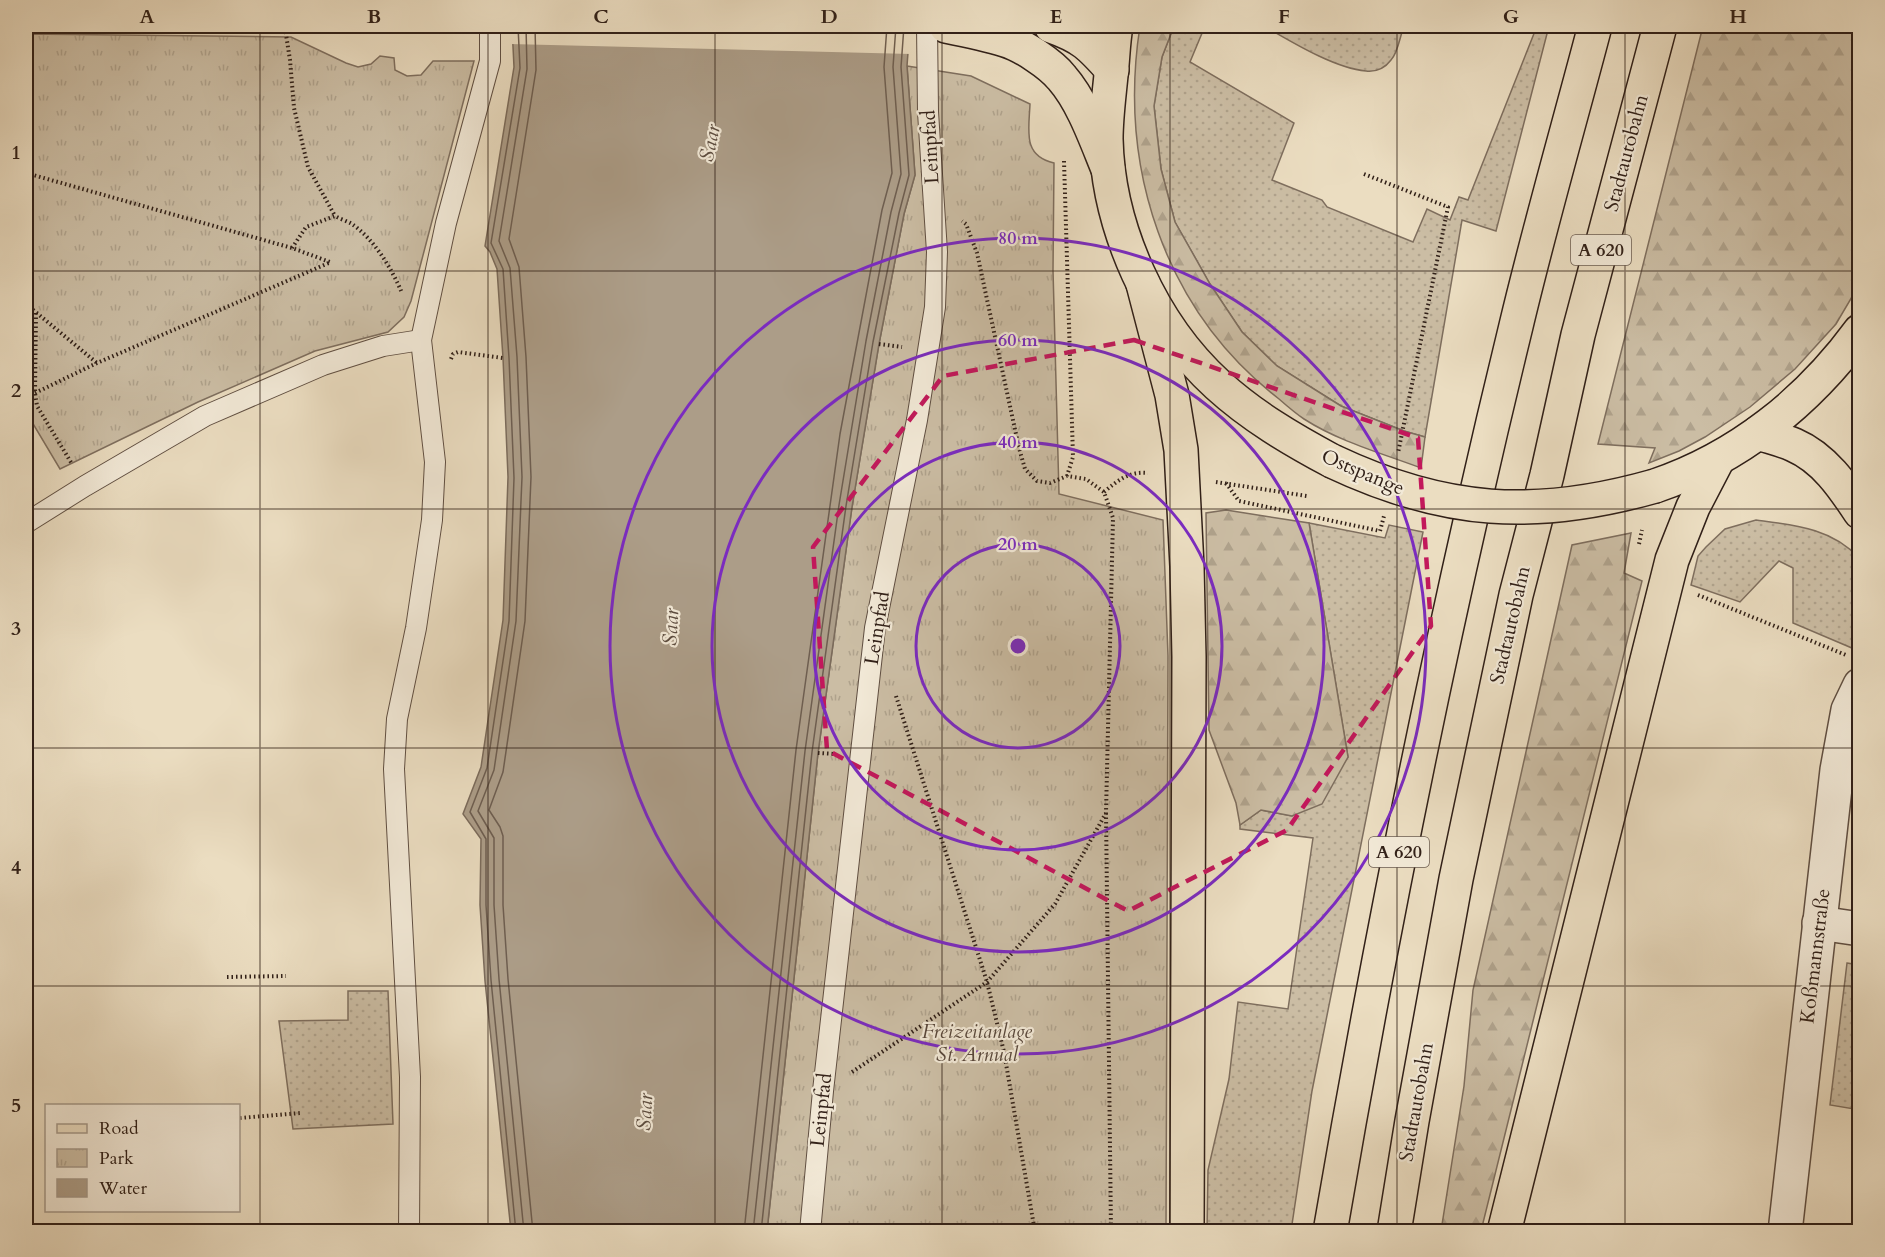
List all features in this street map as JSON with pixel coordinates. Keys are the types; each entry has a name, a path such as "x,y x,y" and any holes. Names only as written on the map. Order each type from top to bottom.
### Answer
{"main road":[{"path":"946,26 1007,40 1031,52 1062,77 1089,126 1108,169"},
{"path":"1051,26 1073,34 1092,48 1112,70"},
{"name":"Ostspange","path":"1116,26 1106,137 1108,169 1121,223 1143,285 1187,352 1218,385 1284,435 1356,472 1420,495 1486,507 1561,506 1622,495 1655,486 1685,476 1718,459 1758,433 1822,378 1860,331"},
{"name":"A 620","path":"1330,1232 1395,873 1454,594 1516,324 1595,26"},
{"name":"Stadtautobahn","path":"1394,1232 1456,879 1516,595 1547,475 1578,335 1660,26"},
{"path":"1143,285 1172,395 1180,450 1187,566 1189,704 1187,1232"},
{"path":"1758,433 1796,446 1823,465 1843,485 1860,512"},
{"path":"1504,1232 1669,570 1693,507 1718,459"}],"street":[{"name":"Koßmannstraße","path":"1785,1232 1837,770 1857,672"},
{"path":"1819,923 1860,929"}],"lane":[{"path":"409,1232 410,1077 394,769 397,719 416,628 432,520 435,462 421,340 446,223 490,61 490,26"},
{"name":"Leinpfad","path":"810,1232 823,1091 875,628 917,420 935,307 937,252 928,112 927,26"},
{"path":"26,523 205,416 322,365 383,346 421,340"}],"path":[{"path":"285,28 294,108 308,167 335,216 352,224 381,256 399,287 421,340"},
{"path":"1064,161 1073,457 1067,476"},
{"path":"26,173 292,248 331,262 97,363 35,393"},
{"path":"1364,174 1448,207 1404,431"},
{"path":"933,194 966,224 977,253 1019,448 1026,469 1037,481 1050,483 1067,476 1086,479 1104,492 1113,518 1106,813 1111,1232"},
{"path":"292,248 306,227 335,216"},
{"path":"26,304 97,363"},
{"path":"36,313 35,393 37,406 85,486"},
{"path":"879,344 904,348"},
{"path":"466,354 503,358"},
{"path":"1104,492 1119,479 1138,472 1156,473"},
{"path":"1207,480 1307,496"},
{"path":"1689,591 1857,672"},
{"path":"896,696 987,982 1004,1052 1035,1232"},
{"path":"823,1091 987,982 1055,904 1106,813"},
{"path":"227,976 286,976"},
{"path":"240,1118 300,1113"}],"highlighted area":[{"path":"1134,340 1418,438 1431,626 1287,830 1128,911 827,750 813,547 943,376"}],"green space":[{"path":"1140,26 1174,26 1162,57 1154,106 1161,169 1175,222 1210,284 1242,332 1277,366 1341,406 1425,437 1421,468 1346,441 1304,419 1239,363 1206,323 1179,279 1158,232 1144,183 1136,131 1135,79"},
{"path":"1174,26 1205,26 1190,62 1294,123 1272,180 1322,200 1327,207 1413,242 1427,209 1450,220 1459,197 1468,200 1537,26 1549,26 1496,231 1462,220 1425,437 1341,406 1277,366 1242,332 1210,284 1175,222 1161,169 1154,106 1162,57"},
{"path":"1264,26 1404,26 1397,49 1389,63 1370,71 1354,69 1327,60"},
{"path":"1703,26 1859,26 1859,285 1836,324 1795,369 1750,407 1705,437 1649,463 1655,448 1598,444"},
{"path":"26,34 291,37 358,67 371,64 380,56 394,58 395,70 407,76 421,75 433,61 474,61 411,301 404,317 388,332 315,351 198,402 60,469 26,412"},
{"name":"Freizeitanlage St. Arnual","path":"907,66 971,76 1030,104 1029,132 1032,148 1044,160 1054,163 1053,270 1059,494 1163,520 1168,656 1166,1231 767,1232 818,753 852,507 879,344 904,214 915,175"},
{"path":"1226,510 1309,523 1348,757 1322,804 1292,816 1261,810 1240,825 1236,803 1209,730 1206,513"},
{"path":"1756,520 1798,526 1825,534 1837,540 1859,558 1859,651 1793,623 1793,568 1779,561 1740,602 1691,585 1698,556 1706,547 1725,529"},
{"path":"1309,523 1385,538 1389,525 1423,532 1312,1091 1291,1231 1207,1232 1208,1170 1229,1079 1238,1002 1288,1009 1313,838 1240,829 1240,825 1261,810 1292,816 1348,757"},
{"path":"1631,533 1624,573 1642,581 1481,1231 1441,1231 1464,1086 1473,990 1572,545"},
{"path":"1847,963 1859,965 1860,1062 1854,1109 1830,1105"},
{"path":"348,991 388,991 393,1124 293,1129 279,1021 348,1020"}],"water":[{"name":"Saar","path":"512,26 910,26 907,66 915,175 904,214 879,344 852,507 818,753 767,1231 511,1231 485,981 480,905 481,839 463,814 481,767 503,620 508,477 503,358 497,269 485,246 514,67"}],"pier":[{"path":"509,26 913,26 911,54 510,44"}]}
